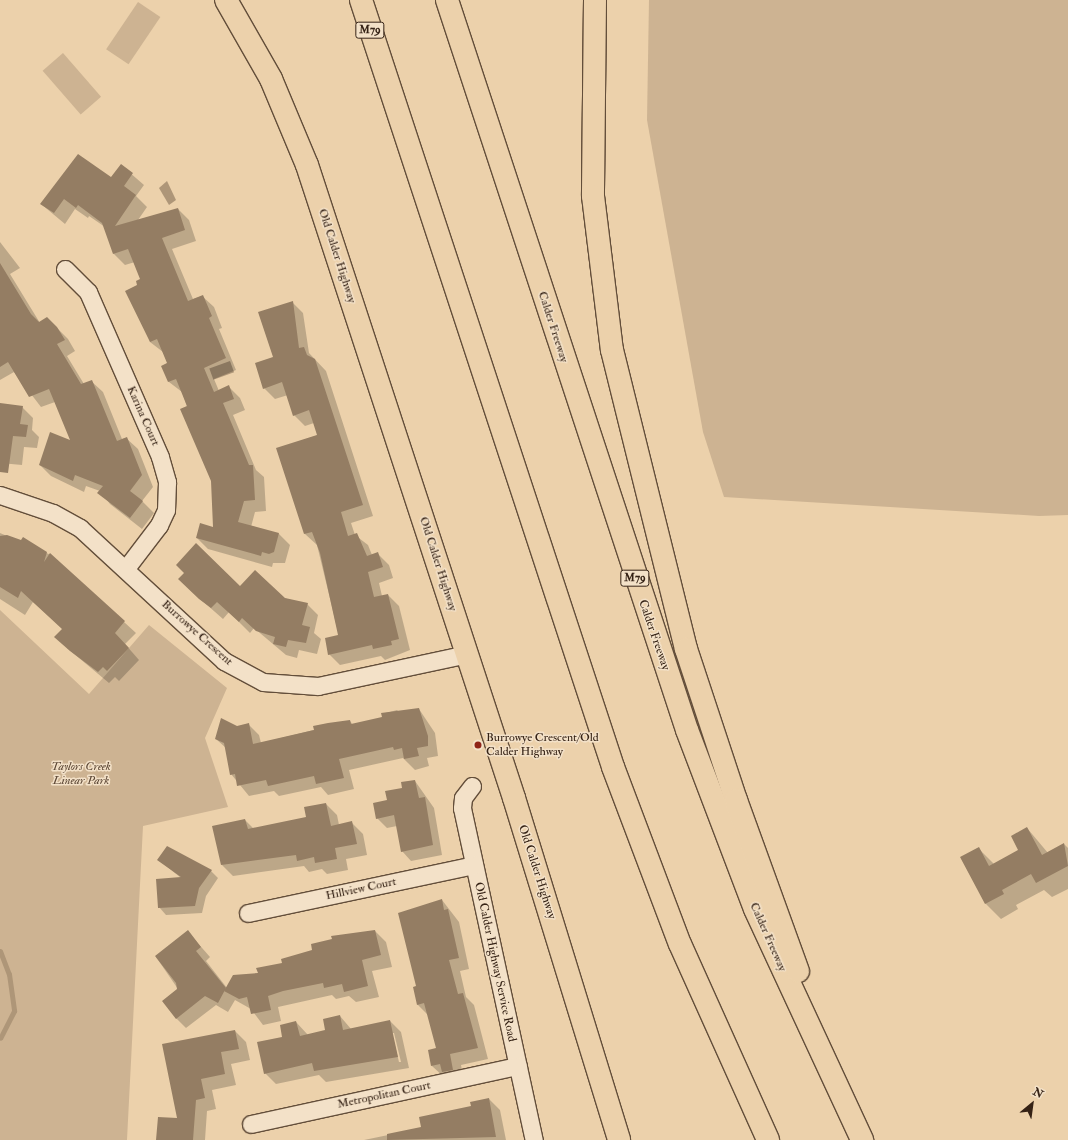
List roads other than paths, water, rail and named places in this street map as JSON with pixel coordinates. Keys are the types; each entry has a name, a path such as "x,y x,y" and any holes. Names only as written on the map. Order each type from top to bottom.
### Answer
{"main road":[{"name":"Old Calder Highway","path":"226,0 271,79 307,165 468,654 619,1140"},
{"path":"359,0 613,767 680,944 768,1140"},
{"name":"Calder Freeway","path":"447,0 692,745 755,909 862,1140"},
{"path":"595,0 591,127 598,260 612,350 653,524 686,649 736,800 798,972 867,1140"}],"street":[{"name":"Karina Court","path":"65,269 88,292 164,471 168,494 166,510 150,540 127,568"},
{"name":"Burrowye Crescent","path":"0,495 53,513 80,528 127,568 224,661 262,682 318,686 468,654"},
{"name":"Old Calder Highway Service Road","path":"472,786 462,803 474,865 534,1140"},
{"name":"Hillview Court","path":"248,913 474,865"},
{"name":"Metropolitan Court","path":"251,1124 518,1066"}],"waterway":[{"path":"0,951 9,974 14,1011 0,1038"}],"place":[{"name":"Burrowye Crescent/Old Calder Highway","path":"478,745"}],"park label":[{"name":"Taylors Creek Linear Park","path":"81,774"}]}
